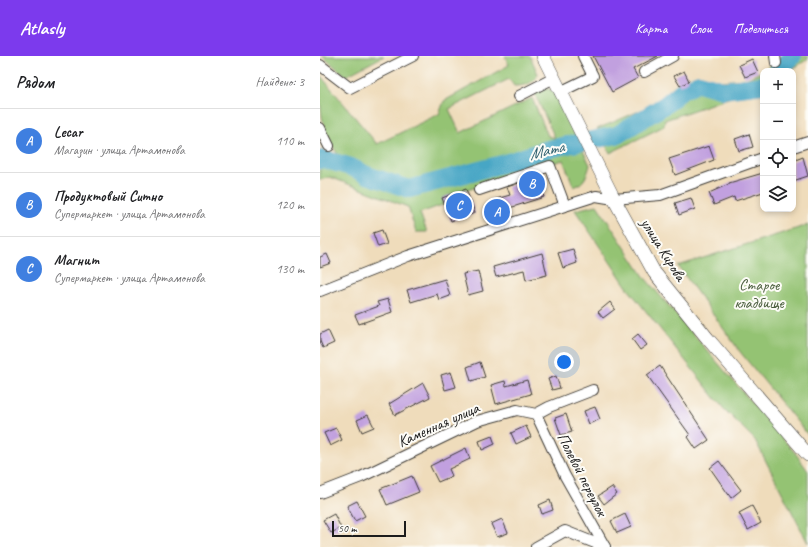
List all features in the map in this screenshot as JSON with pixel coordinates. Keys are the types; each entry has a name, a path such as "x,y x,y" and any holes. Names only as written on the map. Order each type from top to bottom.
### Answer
{"main road":[{"name":"улица Кирова","path":"543,56 614,199 654,272 808,455"}],"street":[{"path":"320,65 350,88 413,56"},
{"path":"560,92 593,76 583,56"},
{"path":"644,72 673,56"},
{"path":"519,96 554,78"},
{"path":"320,128 329,146"},
{"path":"796,146 808,142"},
{"path":"320,291 408,256 596,196 614,199 660,195 760,159"},
{"path":"479,190 550,166 565,206"},
{"path":"536,414 549,407 593,390"},
{"name":"Каменная улица","path":"320,493 361,477 476,421 517,410 536,414"},
{"name":"Полевой переулок","path":"536,414 565,476 605,547"},
{"path":"536,547 565,531 605,547"}],"green space":[{"path":"322,56 384,56 346,76"},
{"path":"505,56 530,56 538,74 534,80 522,86 514,86 509,79 449,109 460,133 532,98 548,136 555,138 534,92 544,89 554,91 590,165 585,178 581,183 574,187 563,160 442,198 445,204 420,213 427,232 416,232 408,207 330,177 320,180 320,165 340,157 328,138 322,119 320,75 377,144 439,114 444,101 509,65"},
{"path":"780,56 808,56 808,59 794,68 767,68"},
{"path":"760,72 760,87 665,120 664,126 610,153 597,129 707,82 746,79"},
{"path":"597,205 645,278 796,454 808,471 808,543 755,440 724,409 629,290 575,210"},
{"name":"Старое кладбище","path":"808,225 808,435 741,353 678,266"}],"building":[{"path":"593,56 658,56 633,69 638,78 612,92"},
{"path":"752,59 758,72 745,77 739,65"},
{"path":"684,71 689,81 680,86 674,76"},
{"path":"749,134 753,147 739,151 735,139"},
{"path":"709,146 714,160 675,175 669,159"},
{"path":"803,157 808,176 796,180 796,176 796,160"},
{"path":"760,174 760,193 735,201 734,197 714,205 709,193 729,183"},
{"path":"537,177 544,197 497,212 493,200 510,195 507,187"},
{"path":"466,189 475,213 451,221 442,198"},
{"path":"691,198 695,209 679,215 675,203"},
{"path":"382,230 387,244 378,247 373,233"},
{"path":"573,249 577,263 563,268 558,253"},
{"path":"542,253 547,275 526,280 524,270 496,277 493,267"},
{"path":"327,254 331,263 320,267 320,257"},
{"path":"478,271 483,291 468,295 463,274"},
{"path":"445,279 450,296 439,300 437,294 411,302 407,290"},
{"path":"388,299 392,312 359,324 355,315 379,306 377,302"},
{"path":"610,302 615,309 603,318 598,312"},
{"path":"328,330 334,343 323,348 320,341 320,334"},
{"path":"638,334 647,345 640,350 632,339"},
{"path":"480,362 485,377 471,381 467,367"},
{"path":"660,366 709,440 696,449 688,437 690,435 647,375"},
{"path":"451,372 456,387 445,390 441,375"},
{"path":"556,376 560,388 552,390 548,379"},
{"path":"527,380 531,394 496,404 491,385 505,381 506,386"},
{"path":"423,383 430,397 395,415 389,404"},
{"path":"595,407 600,419 589,424 584,411"},
{"path":"566,414 572,432 561,435 555,418"},
{"path":"368,415 374,427 362,432 357,420"},
{"path":"526,426 531,437 516,444 511,433"},
{"path":"336,428 342,440 330,446 324,433"},
{"path":"492,436 495,444 482,450 479,441"},
{"path":"466,448 470,459 449,469 452,476 438,482 430,466"},
{"path":"719,461 741,490 731,498 710,468"},
{"path":"412,476 419,492 387,505 380,489"},
{"path":"612,487 617,494 604,504 598,496"},
{"path":"550,500 553,510 542,514 539,505"},
{"path":"357,501 365,516 355,521 347,506"},
{"path":"752,506 761,523 748,530 739,513"},
{"path":"334,514 341,528 331,533 323,520"},
{"path":"625,514 631,527 617,533 611,521"},
{"path":"502,519 508,533 497,537 491,524"}],"waterway":[{"name":"Мата","path":"781,68 793,56"},
{"name":"Мата","path":"320,160 323,159 351,167 367,175 409,189 502,164 548,149 617,135 665,105 683,90 699,83 723,90 760,85"}],"place":[{"name":"Продуктовый Ситно","path":"532,184"},
{"name":"Магнит","path":"459,206"},
{"name":"Lecar","path":"497,212"}]}
